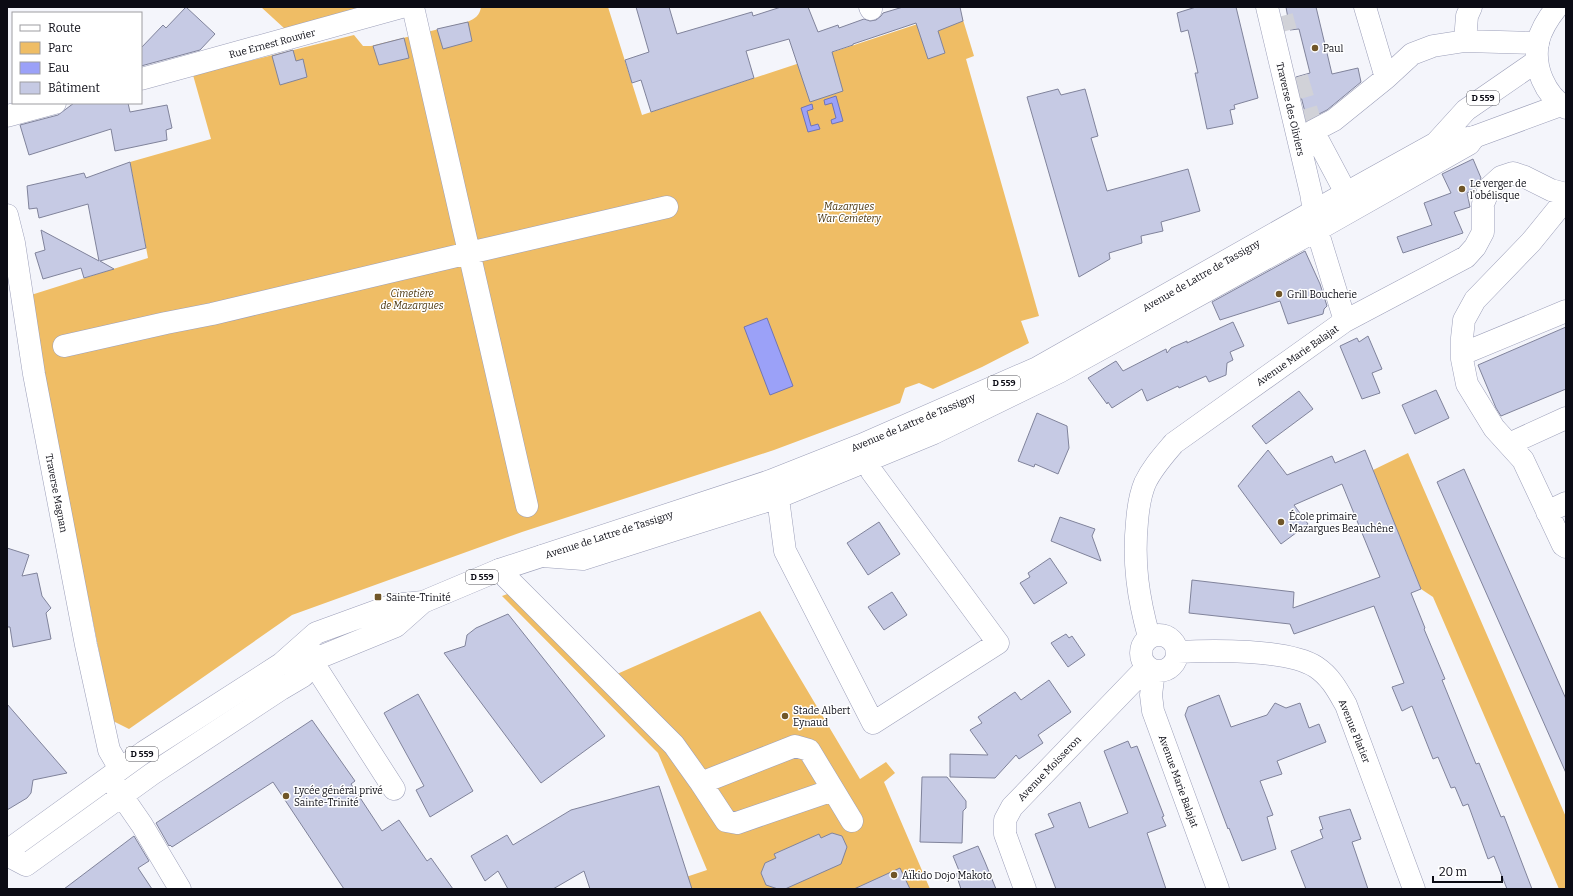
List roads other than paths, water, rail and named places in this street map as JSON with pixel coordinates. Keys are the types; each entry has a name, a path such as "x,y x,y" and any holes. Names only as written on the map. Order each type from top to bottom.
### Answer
{"street":[{"name":"Rue Ernest Rouvier","path":"142,79 402,7"},
{"path":"413,7 527,506"},
{"path":"1365,7 1386,78"},
{"path":"1465,41 1467,16 1471,7"},
{"path":"1557,7 1549,17 1542,30 1538,52 1541,78 1550,93 1564,106"},
{"path":"1279,15 1297,77"},
{"name":"Traverse des Oliviers","path":"1279,15 1315,220 1345,321"},
{"path":"1346,193 1313,131 1334,120 1386,78 1412,54 1433,46 1465,41 1538,52"},
{"name":"Avenue de Lattre de Tassigny","path":"7,851 115,773 281,664 316,633 393,605 423,602 499,570 541,556 773,489 864,453 1037,368 1315,220 1346,193 1436,143 1466,110 1538,52"},
{"path":"7,116 50,104"},
{"name":"Avenue de Lattre de Tassigny","path":"1436,143 1474,137 1564,106"},
{"path":"1315,220 1469,144 1474,137"},
{"name":"Avenue Marie Balajat","path":"1149,637 1143,613 1135,562 1139,505 1145,484 1157,462 1174,443 1345,321 1466,257 1475,248 1483,232 1483,204 1490,186 1501,177 1513,173 1525,177 1551,190 1566,194"},
{"path":"1566,199 1531,242 1475,300 1464,320 1462,338 1462,354 1467,384 1494,428 1523,460 1557,507 1563,545 1566,547"},
{"path":"64,346 166,322 220,313 667,207"},
{"name":"Traverse Magnan","path":"7,215 14,243 34,374 86,645 115,773 122,795 142,825 180,889"},
{"path":"1462,354 1566,311"},
{"path":"1509,444 1566,418"},
{"path":"773,489 779,506 785,551 873,723 998,643 872,472 864,453"},
{"path":"499,570 674,745 726,821 737,823 833,790"},
{"name":"Avenue de Lattre de Tassigny","path":"281,664 325,655 396,626 423,602"},
{"path":"1157,634 1165,635 1171,638 1176,645 1178,652 1177,659 1173,665 1168,669 1161,671 1151,669 1143,662 1141,648 1149,637 1157,634"},
{"name":"Avenue Platier","path":"1178,652 1251,653 1295,658 1316,667 1332,680 1346,705 1414,889"},
{"path":"310,658 394,789"},
{"path":"7,855 26,865 122,795 212,734 303,676 310,658"},
{"name":"Avenue Marie Balajat","path":"1151,669 1153,711 1218,889"},
{"name":"Avenue Moisseron","path":"1025,889 1005,834 1005,820 1012,807 1151,669"},
{"path":"701,783 795,746 809,750 852,821"}],"water":[{"path":"836,96 843,121 832,124 831,120 836,118 832,103 825,105 824,100"},
{"path":"812,104 813,109 807,111 811,126 818,124 820,129 808,132 801,108"},
{"path":"767,318 793,386 770,395 744,327"}],"tunnel":[{"path":"1282,16 1286,31"},
{"path":"1297,77 1313,131"}],"place":[{"name":"Paul","path":"1315,48"},
{"name":"Le verger de l'obélisque","path":"1462,189"},
{"name":"Grill Boucherie","path":"1279,294"},
{"name":"École primaire Mazargues Beauchêne","path":"1281,522"},
{"name":"Sainte-Trinité","path":"378,597"},
{"name":"Stade Albert Eynaud","path":"785,716"},
{"name":"Lycée général privé Sainte-Trinité","path":"286,796"},
{"name":"Aïkido Dojo Makoto","path":"894,875"}],"park label":[{"name":"Mazargues War Cemetery","path":"849,212"},
{"name":"Cimetière de Mazargues","path":"412,298"}]}
